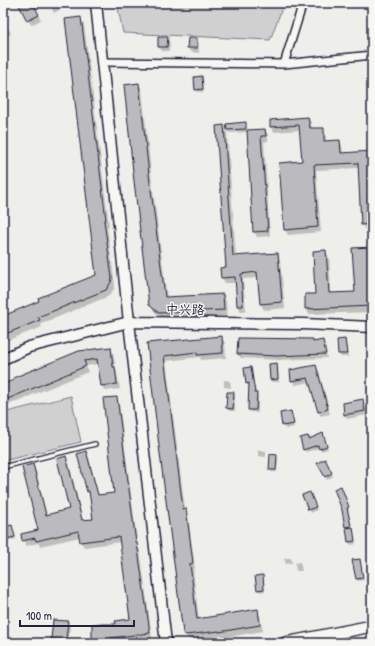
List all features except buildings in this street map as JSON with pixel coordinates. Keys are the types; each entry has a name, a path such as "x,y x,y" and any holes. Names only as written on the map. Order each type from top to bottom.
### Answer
{"main road":[{"path":"96,3 129,322 166,643"},
{"name":"中兴路","path":"3,359 29,347 129,322 295,324 372,327"},
{"path":"285,643 372,626"}],"street":[{"path":"284,64 303,3"},
{"path":"102,62 284,64 372,55"}],"lane":[{"path":"3,467 95,444"}],"shaded area":[{"path":"117,3 284,3 270,40 123,33"},
{"path":"71,396 81,442 3,461 3,413"}]}
